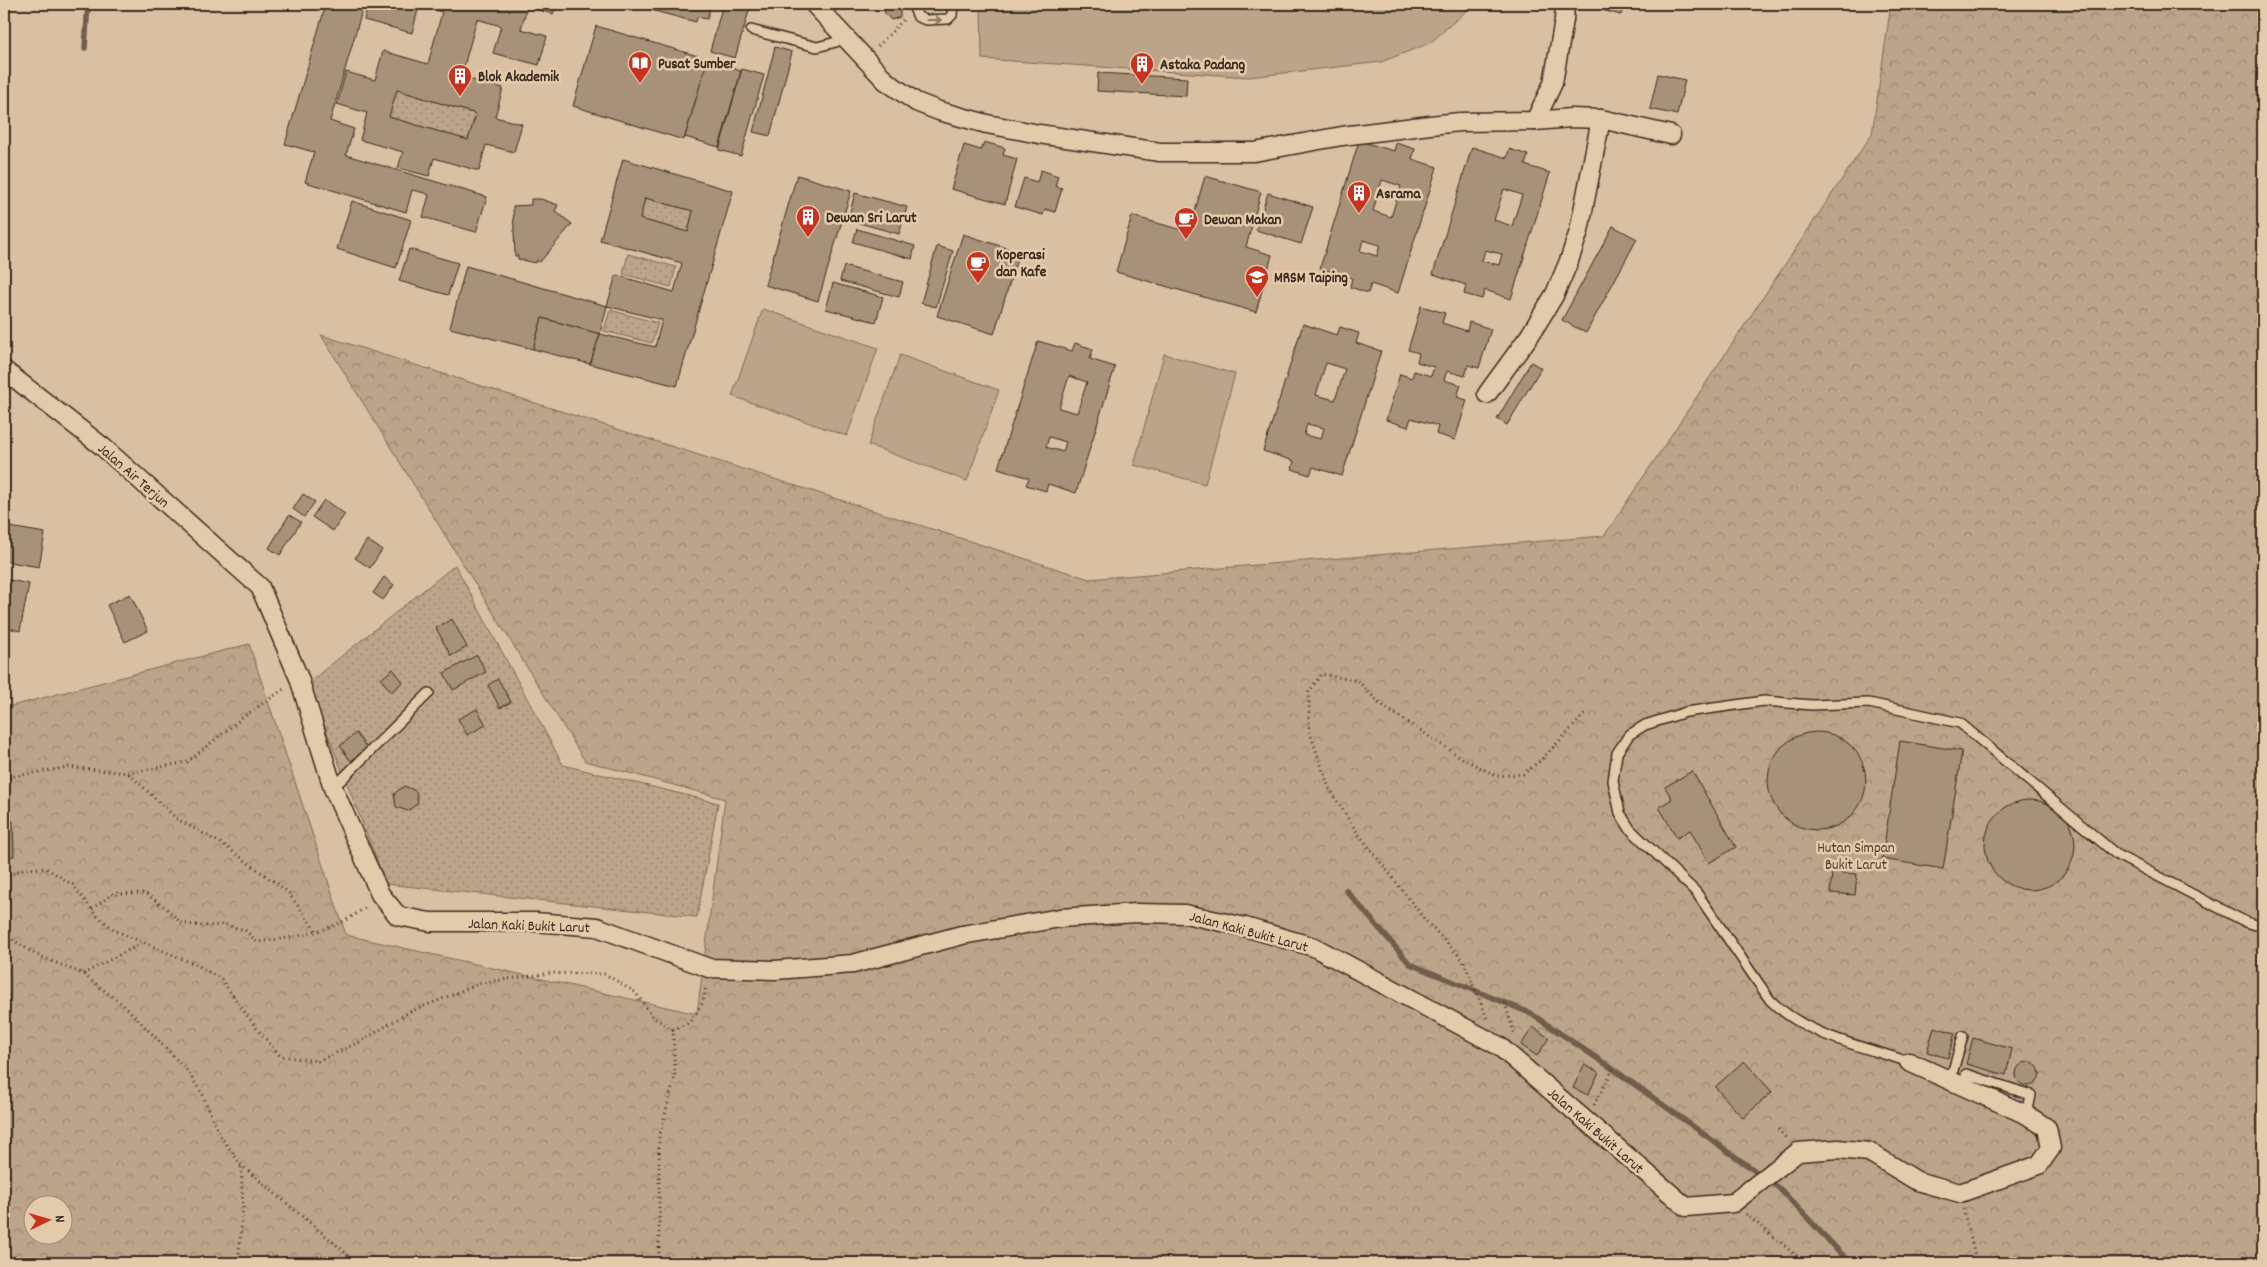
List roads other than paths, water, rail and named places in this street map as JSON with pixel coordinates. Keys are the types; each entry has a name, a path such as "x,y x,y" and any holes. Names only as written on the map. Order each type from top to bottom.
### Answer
{"street":[{"path":"814,4 865,59 896,88 916,102 939,111 987,124 1039,134 1160,152 1254,152 1342,136 1430,125 1460,122 1535,121 1571,118 1602,119 1671,135"},
{"path":"1535,121 1553,83 1565,4"},
{"path":"1487,394 1530,335 1554,294 1569,261 1579,231 1602,119"},
{"name":"Jalan Air Terjun","path":"4,370 103,447 260,587"},
{"name":"Jalan Kaki Bukit Larut","path":"260,587 299,678 334,788 380,894 398,916 430,922 535,922 597,927 709,968 775,970 853,964 962,936 1060,918 1136,913 1185,914 1245,927 1314,947 1499,1046 1686,1207 1734,1204 1798,1152 1838,1149 1869,1152 1918,1181 1960,1194 2039,1165 2051,1148 2047,1128 2027,1115 1958,1078"},
{"path":"1909,1062 1958,1078"}],"lane":[{"path":"913,7 918,17 926,20 948,19 952,15 953,4"},
{"path":"751,30 817,47 836,42 840,36 838,30"},
{"path":"334,788 429,693"},
{"path":"1909,1062 1799,1023 1782,1012 1770,1000 1696,892 1630,829 1620,814 1612,782 1617,753 1629,735 1653,722 1686,712 1764,701 1812,705 1869,703 1960,723 2117,855 2246,922 2263,927"},
{"path":"1958,1078 1963,1036"}],"waterway":[{"path":"85,48 88,4"},
{"path":"1346,890 1410,964 1530,1013 1613,1069 1779,1188 1850,1263"}],"place":[{"name":"Pusat Sumber","path":"640,84"},
{"name":"Astaka Padang","path":"1142,85"},
{"name":"Blok Akademik","path":"460,97"},
{"name":"Asrama","path":"1359,214"},
{"name":"Dewan Sri Larut","path":"808,238"},
{"name":"Dewan Makan","path":"1186,240"},
{"name":"Koperasi dan Kafe","path":"978,284"},
{"name":"MRSM Taiping","path":"1257,298"}],"park label":[{"name":"Hutan Simpan Bukit Larut","path":"1856,856"}]}
